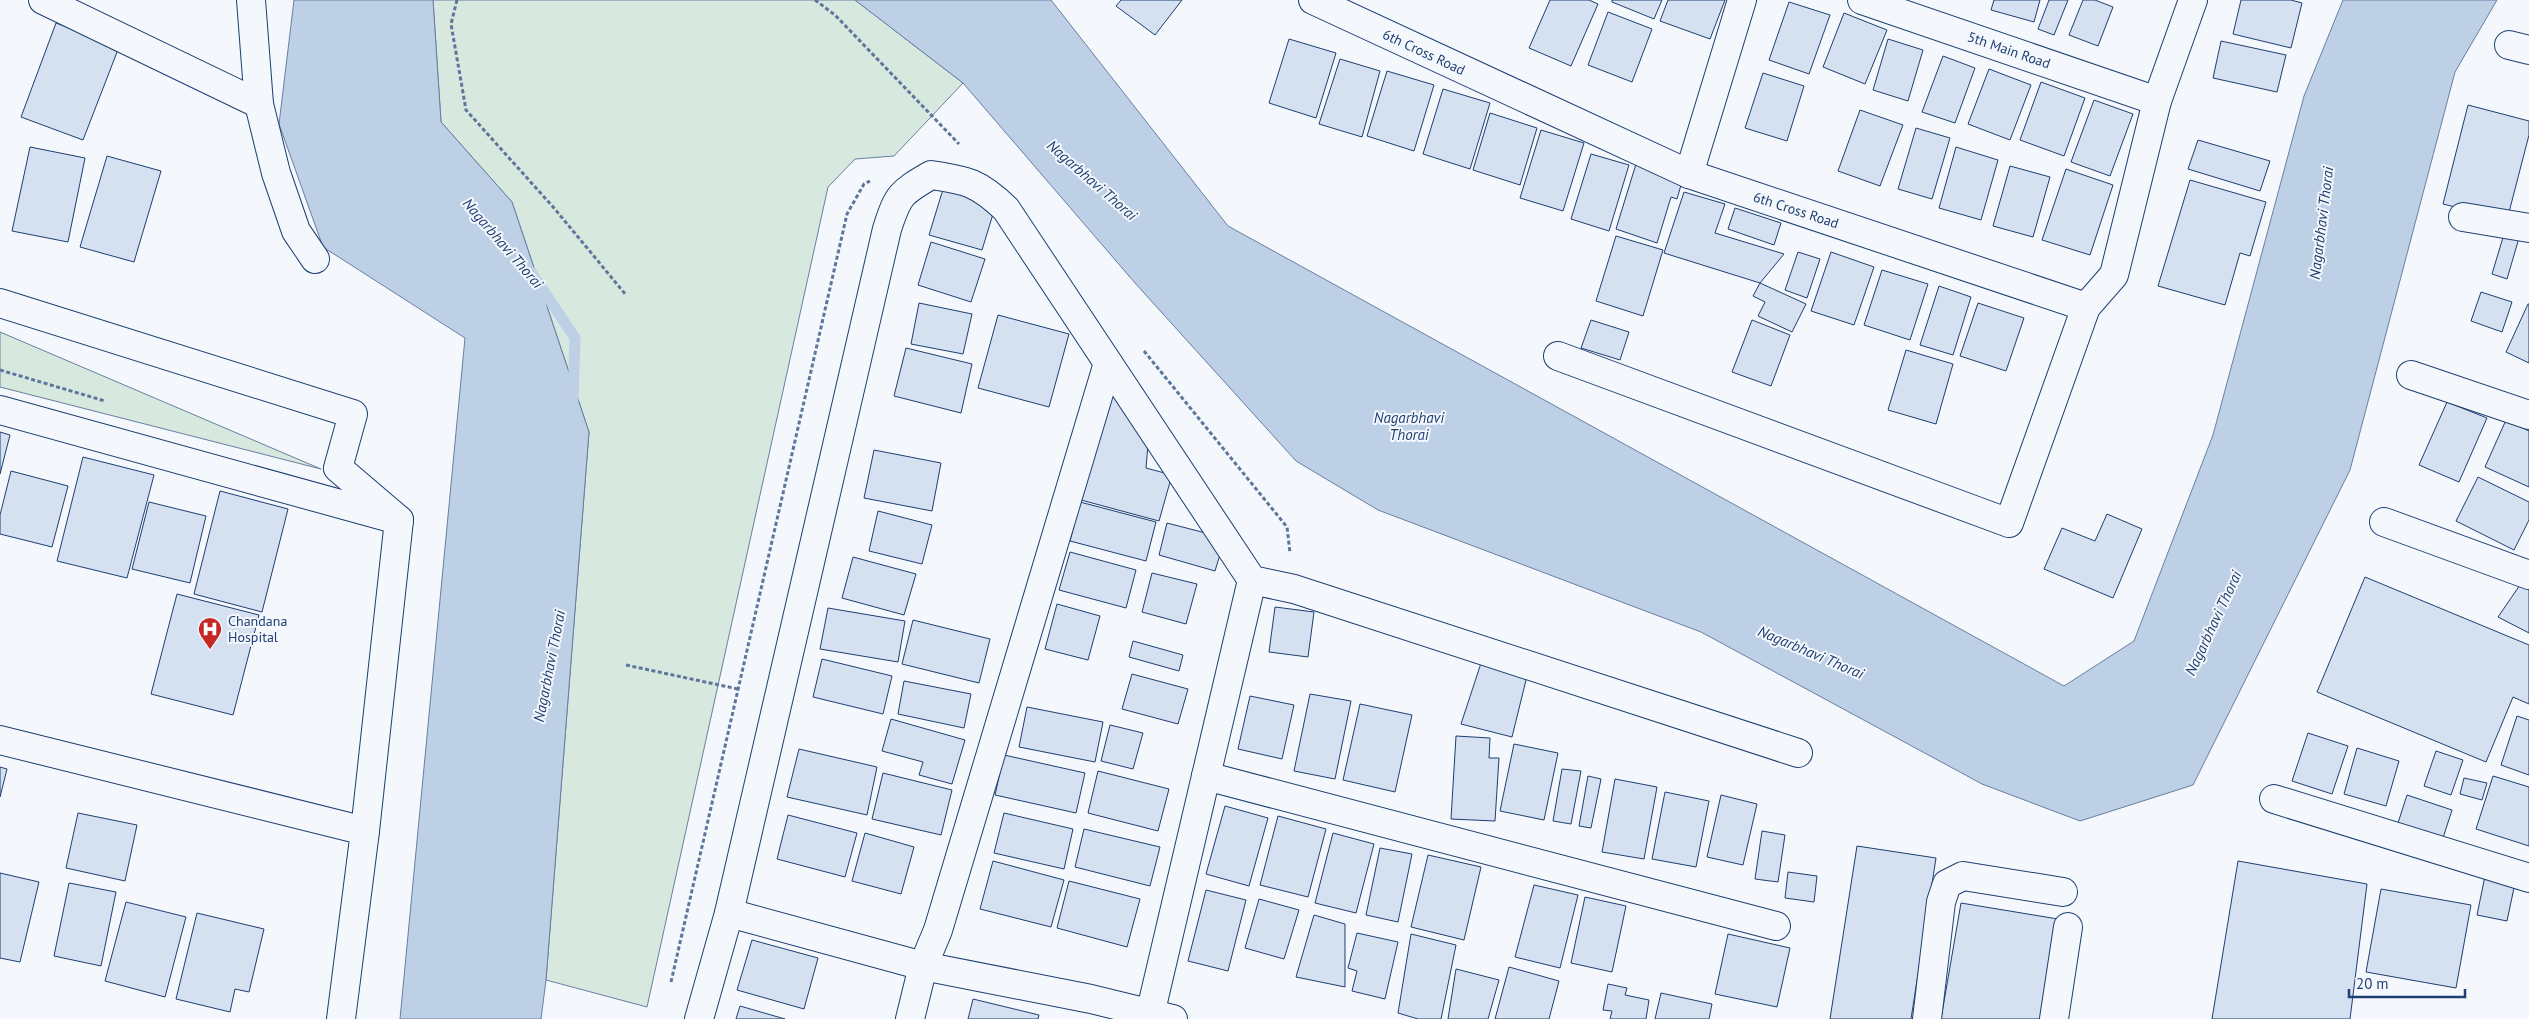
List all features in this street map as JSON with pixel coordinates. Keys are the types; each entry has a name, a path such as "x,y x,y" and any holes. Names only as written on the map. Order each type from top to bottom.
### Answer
{"street":[{"path":"43,0 259,104"},
{"path":"252,0 259,104 276,173 296,231 315,259"},
{"name":"6th Cross Road","path":"1313,0 1689,174 2086,307"},
{"path":"1689,174 1742,0"},
{"name":"5th Main Road","path":"1862,0 2157,101"},
{"path":"1558,356 2009,523 2086,307 2114,276 2157,101 2193,0"},
{"path":"699,1019 729,913 887,229 897,199 912,186 931,175 973,183 988,191 1006,209 1252,580 1294,589 1798,753"},
{"path":"2463,216 2529,228"},
{"path":"0,303 354,414 338,468 399,520"},
{"path":"910,1019 923,966 938,930 1108,362"},
{"path":"2410,375 2529,415"},
{"path":"0,410 399,520"},
{"path":"341,1019 365,831 399,520"},
{"path":"2384,522 2529,575"},
{"path":"729,913 923,966 1092,998 1157,1017 1206,776 1252,580"},
{"path":"0,740 365,831"},
{"path":"1206,776 1776,926"},
{"path":"2274,799 2529,878"},
{"path":"1927,1019 1941,902 1947,884 1963,876 2063,892"},
{"path":"2054,1019 2068,927"}],"path":[{"path":"457,0 451,24 466,110 554,208 626,295"},
{"path":"815,0 835,16 962,147 954,150"},
{"path":"669,991 847,214 864,184 871,180"},
{"path":"1140,345 1287,526 1294,589"},
{"path":"626,665 738,689"}],"shaded area":[{"path":"433,0 855,0 963,83 894,156 855,159 828,187 647,1007 546,980 589,432 512,202 441,122"},
{"path":"0,332 321,469 0,387"}],"water":[{"name":"Nagarbhavi Thorai","path":"294,0 433,0 441,122 512,202 589,432 546,980 541,1019 400,1019 465,338 323,247 279,124"},
{"name":"Nagarbhavi Thorai","path":"855,0 1051,0 1228,226 2064,686 2134,641 2213,435 2304,96 2343,0 2497,0 2455,72 2350,470 2193,785 2080,821 1982,784 1701,632 1378,510 1296,461 1135,283 963,83"}],"building":[{"path":"1121,0 1182,0 1155,35 1116,6"},
{"path":"1550,0 1589,0 1598,4 1571,66 1529,48"},
{"path":"1612,0 1662,0 1654,19 1612,2"},
{"path":"1668,0 1725,0 1710,39 1660,21"},
{"path":"1994,0 2040,0 2034,22 1991,10"},
{"path":"2049,0 2068,0 2054,35 2038,29"},
{"path":"2083,0 2095,0 2113,7 2098,46 2069,35"},
{"path":"2241,0 2291,0 2302,3 2291,48 2233,34"},
{"path":"1789,2 1830,15 1809,74 1769,60"},
{"path":"1608,12 1652,29 1632,82 1588,65"},
{"path":"1844,13 1887,30 1865,84 1823,67"},
{"path":"56,23 119,47 83,140 21,117"},
{"path":"1289,39 1336,53 1316,118 1269,103"},
{"path":"1888,39 1923,50 1908,101 1873,90"},
{"path":"2221,41 2286,55 2277,92 2213,78"},
{"path":"1943,56 1975,68 1955,123 1922,112"},
{"path":"1340,59 1380,71 1362,137 1319,124"},
{"path":"1989,69 2031,85 2010,140 1968,124"},
{"path":"1387,71 1434,85 1414,151 1367,136"},
{"path":"1763,73 1804,86 1787,141 1745,128"},
{"path":"2041,82 2085,98 2064,156 2020,140"},
{"path":"1443,89 1490,103 1470,169 1423,154"},
{"path":"2094,100 2133,114 2110,176 2071,162"},
{"path":"2468,105 2529,121 2529,135 2507,220 2443,204"},
{"path":"1860,110 1903,125 1880,186 1838,171"},
{"path":"1490,113 1537,128 1520,185 1473,170"},
{"path":"1916,128 1950,138 1932,199 1898,189"},
{"path":"1541,130 1584,143 1563,211 1520,198"},
{"path":"2198,140 2270,161 2260,191 2188,169"},
{"path":"30,147 85,158 68,242 12,231"},
{"path":"1956,147 1998,160 1981,220 1939,208"},
{"path":"1591,154 1629,165 1609,231 1571,219"},
{"path":"107,156 161,171 134,262 80,247"},
{"path":"1636,164 1683,178 1677,199 1671,197 1657,243 1616,229"},
{"path":"2010,166 2050,177 2033,237 1993,226"},
{"path":"2066,169 2113,185 2090,255 2042,240"},
{"path":"2190,180 2266,202 2250,256 2240,253 2225,305 2158,286"},
{"path":"944,186 997,201 982,250 929,235"},
{"path":"1684,192 1725,204 1715,233 1784,254 1760,283 1664,253"},
{"path":"1735,208 1781,223 1774,245 1728,229"},
{"path":"2504,234 2519,238 2507,279 2492,274"},
{"path":"1616,236 1663,250 1643,316 1596,301"},
{"path":"931,242 985,259 971,302 918,285"},
{"path":"1798,252 1820,259 1807,298 1785,290"},
{"path":"1831,252 1874,267 1854,325 1811,311"},
{"path":"1882,270 1928,284 1910,340 1864,325"},
{"path":"1760,283 1806,304 1792,332 1758,316 1765,302 1753,296"},
{"path":"1939,286 1971,297 1953,355 1920,345"},
{"path":"2481,292 2512,302 2502,332 2471,321"},
{"path":"919,303 972,314 963,354 911,344"},
{"path":"1978,303 2024,318 2006,371 1960,356"},
{"path":"2529,304 2529,363 2506,352"},
{"path":"998,315 1069,334 1049,407 978,388"},
{"path":"1591,320 1629,332 1620,360 1581,348"},
{"path":"1752,320 1790,335 1771,386 1732,372"},
{"path":"906,348 972,364 961,413 894,396"},
{"path":"1906,350 1953,364 1936,424 1888,410"},
{"path":"1112,389 1149,433 1146,468 1172,475 1159,521 1081,500"},
{"path":"2447,402 2487,418 2459,482 2419,465"},
{"path":"2506,420 2529,431 2529,487 2485,467"},
{"path":"0,432 10,435 0,474"},
{"path":"874,450 941,463 932,511 864,498"},
{"path":"83,457 154,475 127,578 57,561"},
{"path":"11,471 68,486 52,547 0,534 0,515"},
{"path":"2478,477 2529,502 2529,520 2514,550 2456,521"},
{"path":"220,491 288,509 262,612 194,594"},
{"path":"149,502 206,516 190,583 132,569"},
{"path":"1080,502 1156,522 1146,561 1070,541"},
{"path":"878,511 932,525 922,564 869,551"},
{"path":"2107,514 2142,529 2113,598 2044,569 2062,528 2095,541"},
{"path":"1167,523 1225,538 1215,571 1159,555"},
{"path":"1070,552 1136,570 1126,608 1059,590"},
{"path":"853,557 916,574 904,615 842,598"},
{"path":"1152,573 1197,584 1186,624 1142,612"},
{"path":"2365,577 2529,645 2529,704 2513,697 2486,762 2317,692"},
{"path":"2522,582 2529,584 2529,633 2498,617"},
{"path":"177,594 259,615 233,715 151,694"},
{"path":"1057,604 1100,616 1088,660 1045,649"},
{"path":"1275,607 1314,612 1308,657 1269,652"},
{"path":"828,608 905,621 898,662 820,649"},
{"path":"913,620 990,639 979,683 902,664"},
{"path":"1133,641 1183,655 1179,671 1129,657"},
{"path":"822,659 892,676 883,714 813,697"},
{"path":"1482,660 1527,676 1512,737 1461,724"},
{"path":"1132,674 1188,689 1178,724 1122,709"},
{"path":"904,681 971,694 964,728 898,714"},
{"path":"1310,694 1351,701 1335,779 1294,771"},
{"path":"1250,696 1294,705 1282,759 1238,749"},
{"path":"1360,704 1412,715 1395,792 1343,780"},
{"path":"1027,707 1103,722 1095,762 1019,747"},
{"path":"2517,716 2529,720 2529,775 2501,765"},
{"path":"891,719 965,740 952,784 919,775 923,762 882,751"},
{"path":"1110,725 1143,733 1133,769 1101,761"},
{"path":"2308,733 2348,746 2332,794 2292,781"},
{"path":"1456,736 1490,738 1489,758 1499,758 1495,821 1451,819"},
{"path":"1514,744 1558,753 1544,820 1500,811"},
{"path":"2357,748 2399,761 2386,806 2344,794"},
{"path":"799,749 877,767 867,815 787,797"},
{"path":"2436,751 2463,760 2451,795 2424,786"},
{"path":"1004,755 1085,773 1076,813 995,795"},
{"path":"0,767 7,769 0,797"},
{"path":"1562,769 1581,771 1571,824 1553,821"},
{"path":"1098,771 1169,789 1158,831 1088,813"},
{"path":"883,773 952,790 941,835 872,819"},
{"path":"1588,776 1601,779 1591,828 1579,826"},
{"path":"2493,776 2529,787 2529,846 2476,829"},
{"path":"2464,778 2487,783 2482,800 2460,794"},
{"path":"1615,779 1657,787 1644,859 1602,852"},
{"path":"1665,792 1709,801 1696,867 1652,859"},
{"path":"1721,795 1757,804 1743,865 1707,857"},
{"path":"2407,795 2452,810 2442,841 2397,826"},
{"path":"1225,806 1268,818 1249,886 1206,874"},
{"path":"78,813 137,825 125,881 66,868"},
{"path":"1004,813 1073,829 1064,869 994,853"},
{"path":"788,815 857,833 845,877 777,859"},
{"path":"1278,816 1326,829 1308,897 1260,885"},
{"path":"1084,829 1160,847 1150,886 1075,867"},
{"path":"1762,831 1785,835 1778,882 1755,879"},
{"path":"865,833 914,847 901,894 852,881"},
{"path":"1333,833 1374,844 1356,913 1315,903"},
{"path":"1857,846 1936,858 1911,1019 1830,1019"},
{"path":"1380,848 1412,854 1398,922 1366,915"},
{"path":"1428,855 1481,867 1464,940 1411,927"},
{"path":"993,861 1064,880 1051,927 980,909"},
{"path":"2238,861 2367,884 2350,1019 2212,1019"},
{"path":"1788,872 1817,876 1814,902 1785,898"},
{"path":"0,873 39,882 20,962 0,958"},
{"path":"2485,876 2515,883 2507,921 2477,915"},
{"path":"1069,881 1140,899 1127,947 1057,928"},
{"path":"69,883 116,892 101,966 54,956"},
{"path":"1534,885 1578,895 1560,968 1515,957"},
{"path":"2381,889 2471,905 2456,988 2366,972"},
{"path":"1206,890 1246,900 1228,971 1188,961"},
{"path":"1585,897 1626,906 1612,972 1571,963"},
{"path":"1259,899 1299,910 1284,959 1245,948"},
{"path":"126,902 186,917 165,997 105,981"},
{"path":"1961,903 2058,919 2041,1019 1941,1019"},
{"path":"197,913 264,929 249,992 235,989 230,1012 176,999"},
{"path":"1314,915 1345,924 1345,987 1296,977"},
{"path":"1357,933 1398,942 1385,999 1352,991 1357,971 1348,968"},
{"path":"1411,934 1456,945 1441,1019 1418,1019 1398,1013"},
{"path":"1728,934 1790,948 1777,1007 1715,994"},
{"path":"752,940 818,958 804,1009 737,990"},
{"path":"1509,967 1559,981 1549,1019 1495,1019"},
{"path":"1456,969 1499,980 1488,1019 1448,1019"},
{"path":"1608,984 1627,988 1625,995 1649,1000 1646,1019 1610,1019 1612,1011 1603,1010"},
{"path":"1661,993 1712,1004 1709,1019 1655,1019"},
{"path":"973,999 1039,1015 1038,1019 968,1019"},
{"path":"740,1006 785,1019 736,1019"}],"waterway":[{"name":"Nagarbhavi Thorai","path":"531,272 575,338 573,400"}],"place":[{"name":"Chandana Hospital","path":"210,650"}]}
